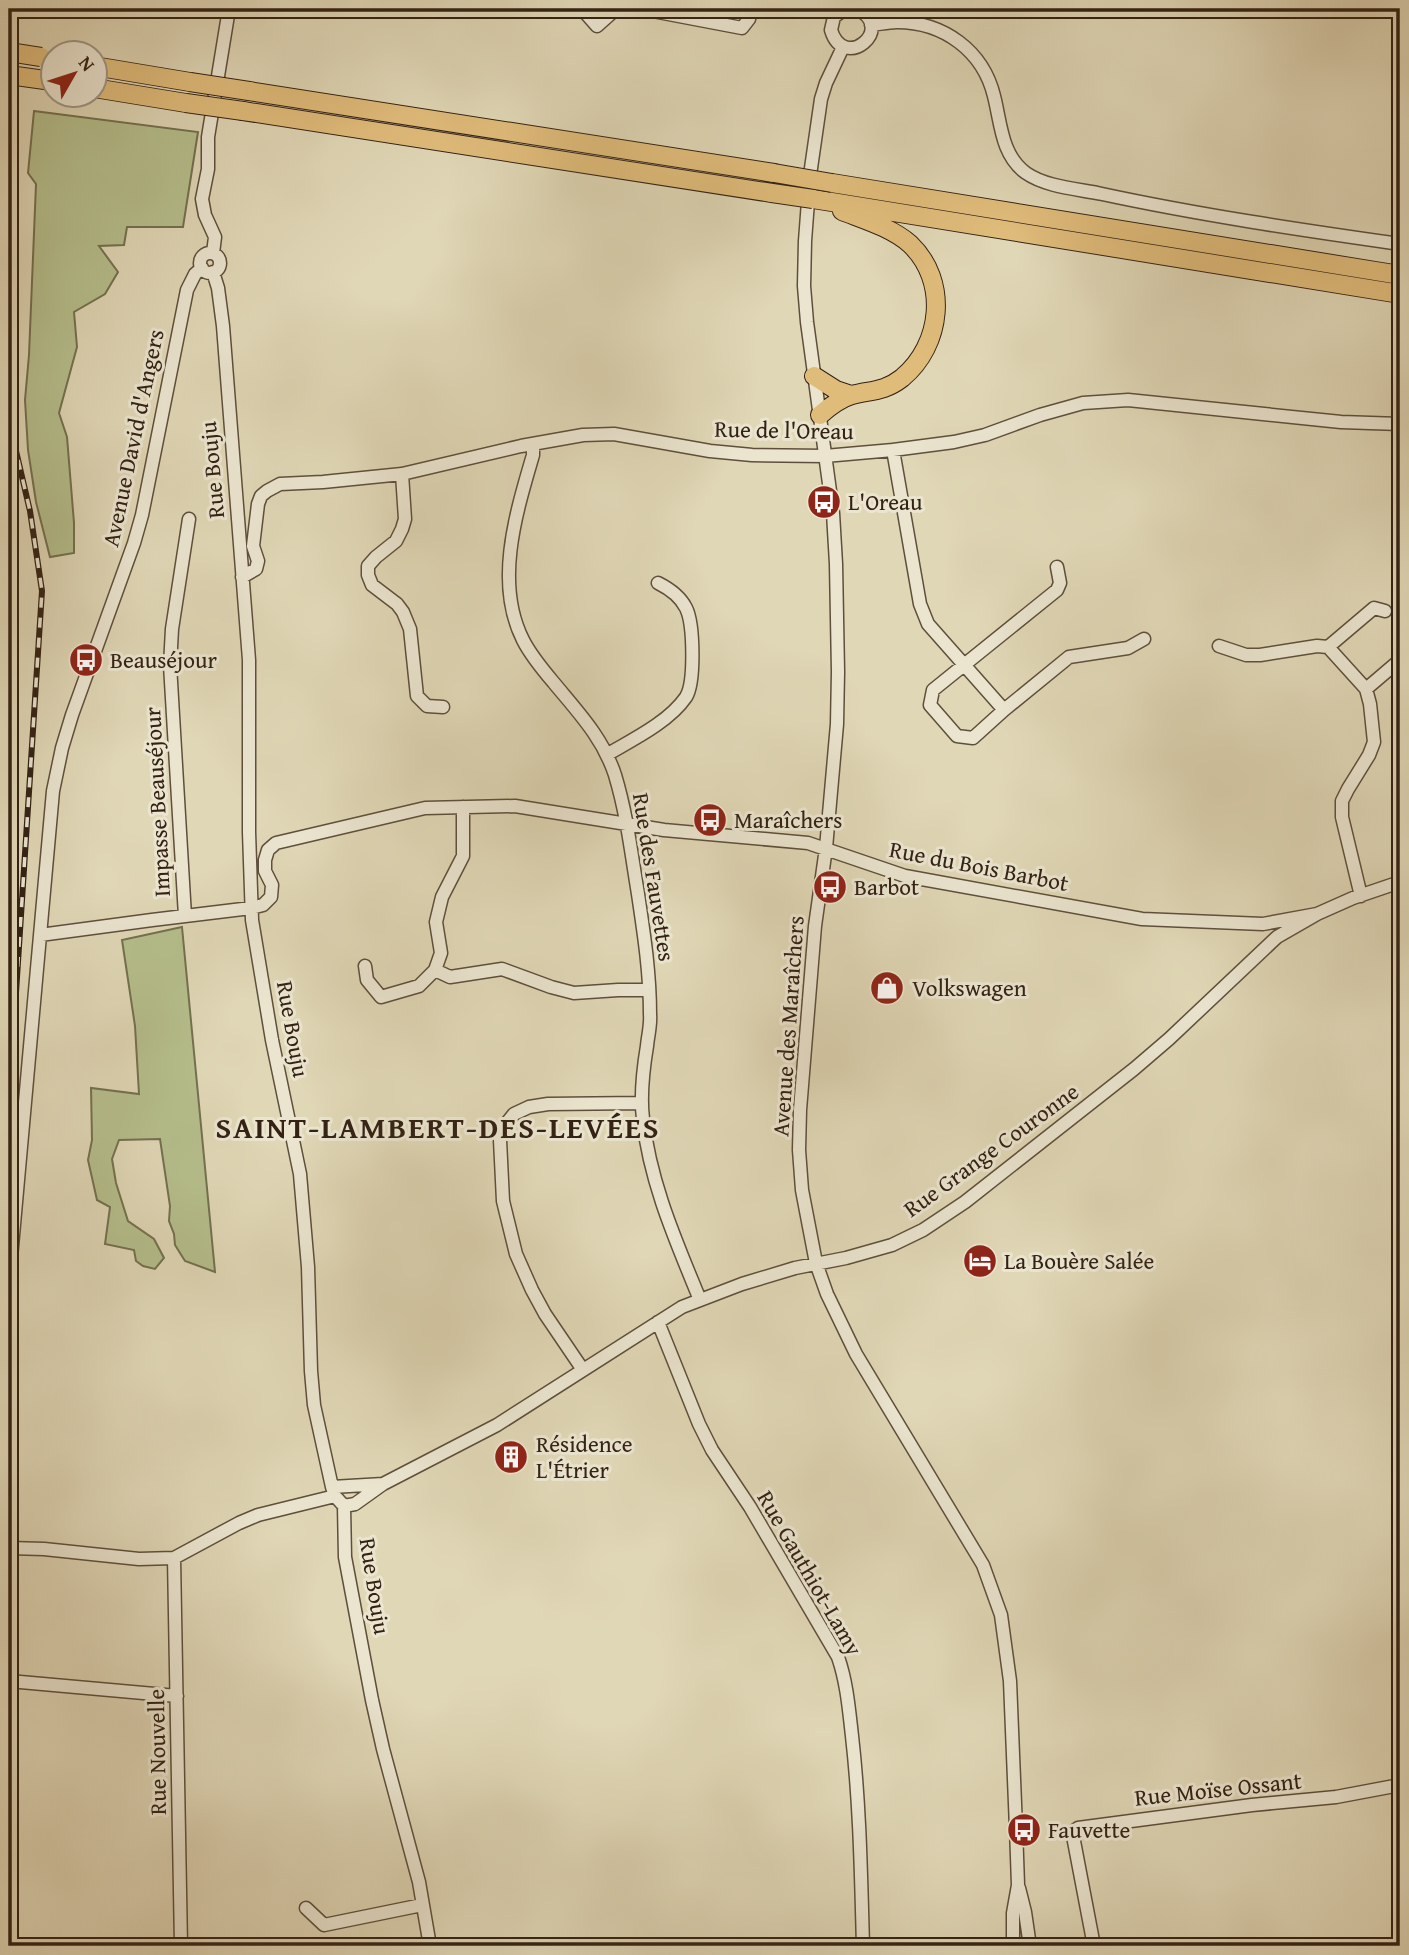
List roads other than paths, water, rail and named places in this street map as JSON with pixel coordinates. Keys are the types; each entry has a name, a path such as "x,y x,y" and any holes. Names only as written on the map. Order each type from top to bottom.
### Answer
{"highway":[{"path":"9,52 38,57"},
{"path":"108,68 1400,275"},
{"path":"9,75 38,79"},
{"path":"108,90 772,192 1400,294"},
{"path":"820,415 838,401 884,389 902,377 917,361 928,341 935,321 937,300 933,279 923,260 909,244 892,232 824,202"},
{"path":"814,376 851,396"}],"street":[{"name":"Rue Bouju","path":"208,270 216,271 220,265 219,257 213,253 215,237 205,215 202,199 208,169 208,137 229,9"},
{"path":"582,9 597,26 616,9"},
{"path":"642,9 742,28 749,19 751,9"},
{"path":"845,9 834,17 831,30 833,37 843,47 855,48 866,42 871,25 865,13 857,9"},
{"path":"871,25 895,22 918,24 938,30 973,53 990,82 1000,125 1012,158 1020,168 1036,178 1185,210 1400,244"},
{"name":"Avenue des Maraîchers","path":"843,47 825,83 821,99 804,242 804,286 832,513 838,629 837,724 826,848 815,926 800,1110 802,1190 816,1262 827,1294 856,1354 983,1565 998,1606 1010,1681 1018,1885 1030,1946"},
{"name":"Rue Bouju","path":"208,270 218,288 223,326 248,660 251,908 272,1040 300,1174 308,1266 313,1393 333,1492"},
{"name":"Avenue David d'Angers","path":"9,1280 53,791 62,748 142,515 187,290 195,274 208,270"},
{"name":"Rue de l'Oreau","path":"242,577 256,569 258,561 253,546 261,496 281,484 402,474 521,446 583,435 614,433 710,451 742,454 825,456 954,442 1083,404 1128,400 1341,422 1400,424"},
{"name":"Rue des Fauvettes","path":"533,444 533,455 512,538 510,598 516,624 524,642 537,662 579,710 608,754 628,824 649,964 651,1017 641,1103 650,1163 660,1199 700,1300"},
{"path":"893,450 919,604 928,624 1004,710"},
{"path":"402,474 405,519 402,529 396,541 368,566 368,575 372,585 397,604 410,629 417,696 427,706 443,707"},
{"name":"Impasse Beauséjour","path":"185,916 170,665 190,519"},
{"path":"1057,567 1060,583 1057,590 933,690 930,705 957,736 973,738 1069,657 1128,648 1144,639"},
{"path":"608,754 671,713 685,698 690,687 690,620 678,596 659,583"},
{"path":"1328,648 1374,608 1385,611"},
{"path":"1219,646 1246,655 1317,646 1328,648 1366,689 1374,742 1342,802 1342,817 1361,896"},
{"path":"1366,689 1400,660"},
{"path":"365,966 367,980 381,997 419,986 435,970 441,953 436,922 442,897 463,856 463,807"},
{"name":"Rue du Bois Barbot","path":"251,908 263,905 271,897 272,885 265,871 265,860 268,850 276,843 425,808 524,807 664,830 808,843 905,876 1142,919 1263,924 1317,914"},
{"name":"Rue Grange Couronne","path":"344,1506 355,1504 383,1483 497,1425 682,1307 742,1284 816,1262 846,1258 892,1245 923,1230 965,1202 1134,1069 1277,937 1317,914 1400,882"},
{"path":"40,935 251,908"},
{"path":"1263,924 1277,937"},
{"path":"435,970 450,977 502,969 574,993 618,989 649,990"},
{"path":"583,1370 545,1314 516,1254 503,1202 500,1140 502,1129 514,1114 529,1107 548,1104 641,1103"},
{"name":"Rue Gauthiot-Lamy","path":"658,1322 712,1450 750,1507 838,1657 848,1699 858,1784 863,1946"},
{"name":"Rue Grange Couronne","path":"174,1558 258,1515 333,1492 383,1483"},
{"path":"333,1492 344,1506"},
{"name":"Rue Bouju","path":"344,1506 345,1557 372,1700 419,1882 430,1946"},
{"path":"9,1548 139,1559 174,1558"},
{"name":"Rue Nouvelle","path":"174,1558 181,1946"},
{"path":"9,1681 177,1696"},
{"name":"Rue Moïse Ossant","path":"1094,1946 1074,1830 1252,1805 1336,1797 1400,1785"},
{"name":"Avenue des Maraîchers","path":"1013,1946 1013,1913 1018,1885"},
{"path":"306,1908 324,1925 422,1905"}],"railway":[{"path":"9,57 13,9"},
{"path":"9,278 12,246"},
{"path":"9,421 30,511 42,591 9,1101"}],"place":[{"name":"L'Oreau","path":"824,502"},
{"name":"Beauséjour","path":"86,660"},
{"name":"Maraîchers","path":"710,820"},
{"name":"Barbot","path":"830,887"},
{"name":"Volkswagen","path":"887,988"},
{"name":"La Bouère Salée","path":"980,1261"},
{"name":"Résidence L'Étrier","path":"511,1457"},
{"name":"Fauvette","path":"1024,1830"}],"district":[{"name":"SAINT-LAMBERT-DES-LEVÉES","path":"438,1128"}]}
